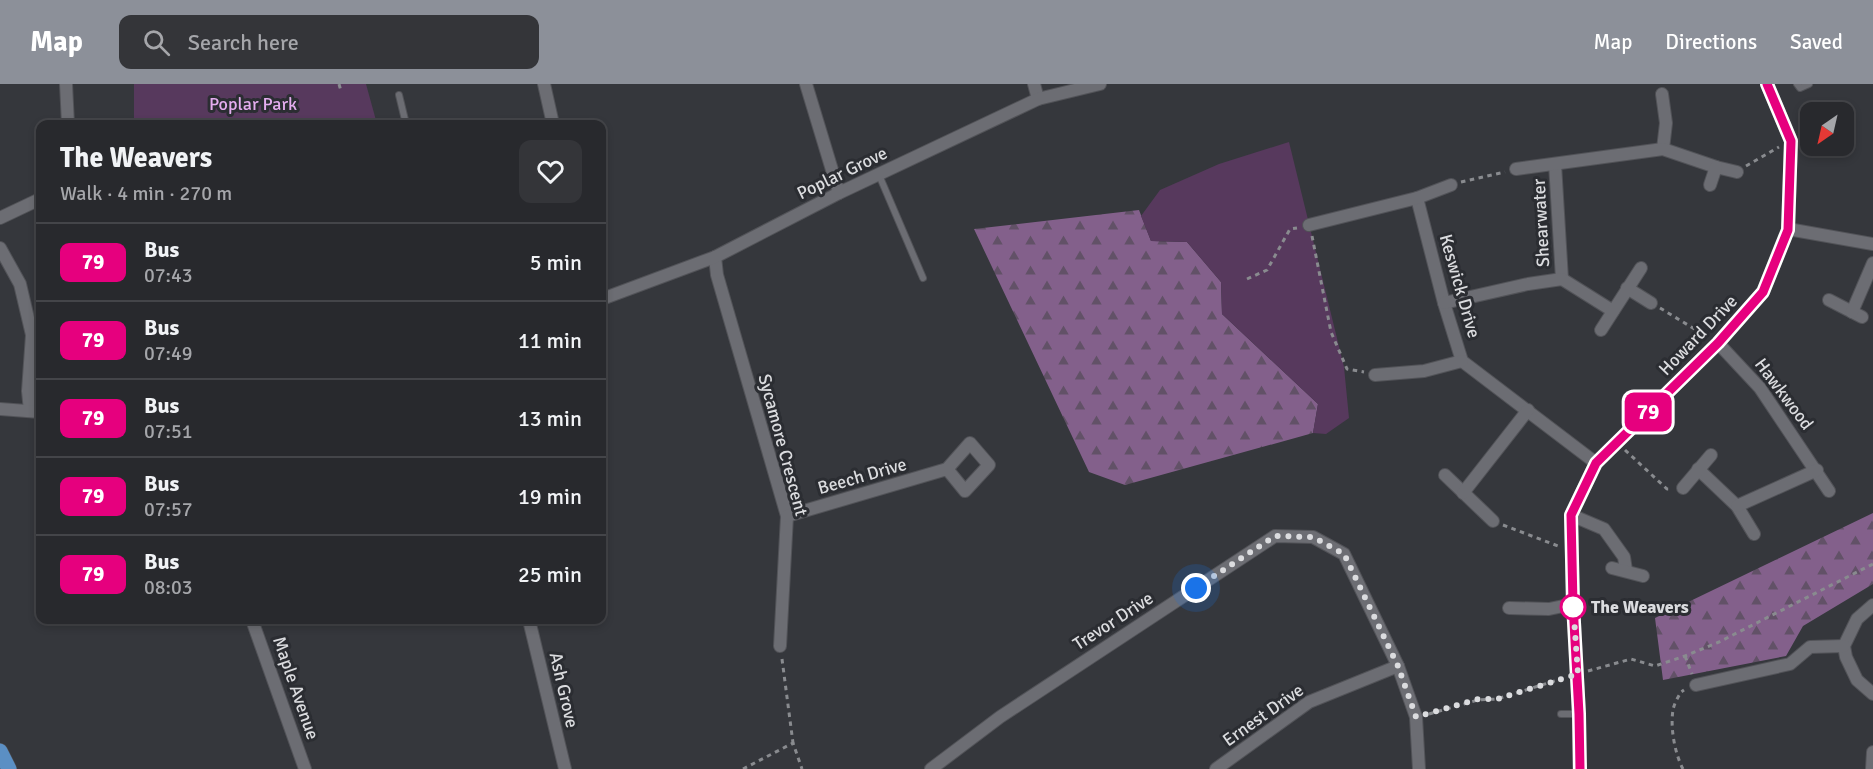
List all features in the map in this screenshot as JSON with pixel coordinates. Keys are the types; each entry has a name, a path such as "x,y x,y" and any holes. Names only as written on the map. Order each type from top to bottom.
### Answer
{"main road":[{"path":"0,751 9,769"}],"street":[{"path":"66,84 68,120"},
{"path":"544,84 553,120"},
{"path":"806,84 839,193"},
{"path":"1034,84 1038,99"},
{"name":"Poplar Grove","path":"606,298 715,257 839,193 1038,99 1100,84"},
{"name":"Howard Drive","path":"1580,769 1571,515 1596,463 1718,343 1763,292 1788,230 1791,141 1767,84"},
{"path":"1662,94 1666,123 1663,149"},
{"name":"Shearwater","path":"1516,170 1663,149 1737,172"},
{"name":"Shearwater","path":"1555,164 1562,279"},
{"path":"1710,185 1716,167"},
{"path":"1310,225 1417,198 1451,185"},
{"name":"Keswick Drive","path":"1417,198 1444,303 1462,360 1596,463"},
{"path":"0,218 36,202"},
{"path":"1788,230 1873,244"},
{"path":"0,248 20,284 32,335 28,391 35,411 0,409"},
{"name":"Sycamore Crescent","path":"715,257 717,275 788,516 780,646"},
{"path":"1828,300 1857,314 1873,263"},
{"path":"1601,330 1641,268"},
{"name":"Shearwater","path":"1444,303 1528,284 1562,279 1612,311"},
{"path":"1627,288 1651,303"},
{"name":"Hawkwood","path":"1718,343 1760,388 1829,491"},
{"path":"1375,375 1424,371 1462,360"},
{"path":"1463,493 1528,410"},
{"path":"1683,488 1711,455"},
{"path":"1698,469 1737,506 1754,534"},
{"name":"Beech Drive","path":"788,516 946,470"},
{"path":"1737,506 1817,470"},
{"path":"1445,475 1493,521"},
{"path":"1571,515 1604,529 1624,557 1626,570"},
{"name":"Trevor Drive","path":"931,769 1000,717 1275,536 1313,537 1344,554 1398,666 1416,717 1419,769"},
{"path":"1612,568 1643,576"},
{"path":"1509,608 1549,609 1573,604"},
{"path":"1873,605 1857,619 1844,646 1846,657 1857,681 1873,694"},
{"name":"Maple Avenue","path":"253,624 305,769"},
{"name":"Ash Grove","path":"530,624 565,769"},
{"path":"1696,685 1790,664 1810,647 1844,646"},
{"name":"Ernest Drive","path":"1216,769 1310,702 1398,666"},
{"path":"1872,769 1873,752"}],"lane":[{"path":"1797,84 1800,88 1809,84"},
{"path":"399,95 405,120"},
{"path":"879,175 923,278"},
{"path":"1561,714 1579,714"}],"path":[{"path":"339,84 341,91"},
{"path":"1737,172 1791,141"},
{"path":"1451,185 1516,170"},
{"path":"1247,279 1267,270 1290,230 1310,225 1331,332 1335,342 1347,369 1375,375"},
{"path":"1651,303 1718,343"},
{"path":"1617,443 1666,489 1683,488"},
{"path":"1493,521 1572,551"},
{"path":"1416,717 1478,699 1497,699 1630,659 1655,666 1685,656 1719,642 1873,564"},
{"path":"780,646 793,743 802,769"},
{"path":"1683,769 1678,760 1673,709 1681,692 1696,685 1685,656"},
{"path":"743,769 793,743"}],"green space":[{"name":"Poplar Park","path":"134,84 366,84 376,120 134,120"},
{"path":"1289,142 1344,367 1349,418 1326,434 1313,433 1318,404 1222,314 1221,282 1187,242 1151,241 1141,216 1160,190 1219,164"},
{"path":"1139,210 1151,241 1187,242 1221,282 1222,314 1318,404 1313,433 1125,485 1089,472 974,229"},
{"path":"1873,513 1873,584 1803,626 1786,656 1663,680 1655,618"}],"bus line":[{"name":"79","path":"1580,769 1571,515 1596,463 1718,343 1763,292 1788,230 1791,141 1767,84"}],"place":[{"name":"The Weavers","path":"1573,607"}],"route":[{"path":"1196,588 1275,536 1313,537 1344,554 1398,666 1416,717 1478,699 1497,699 1578,674 1573,604 1573,607"}]}
